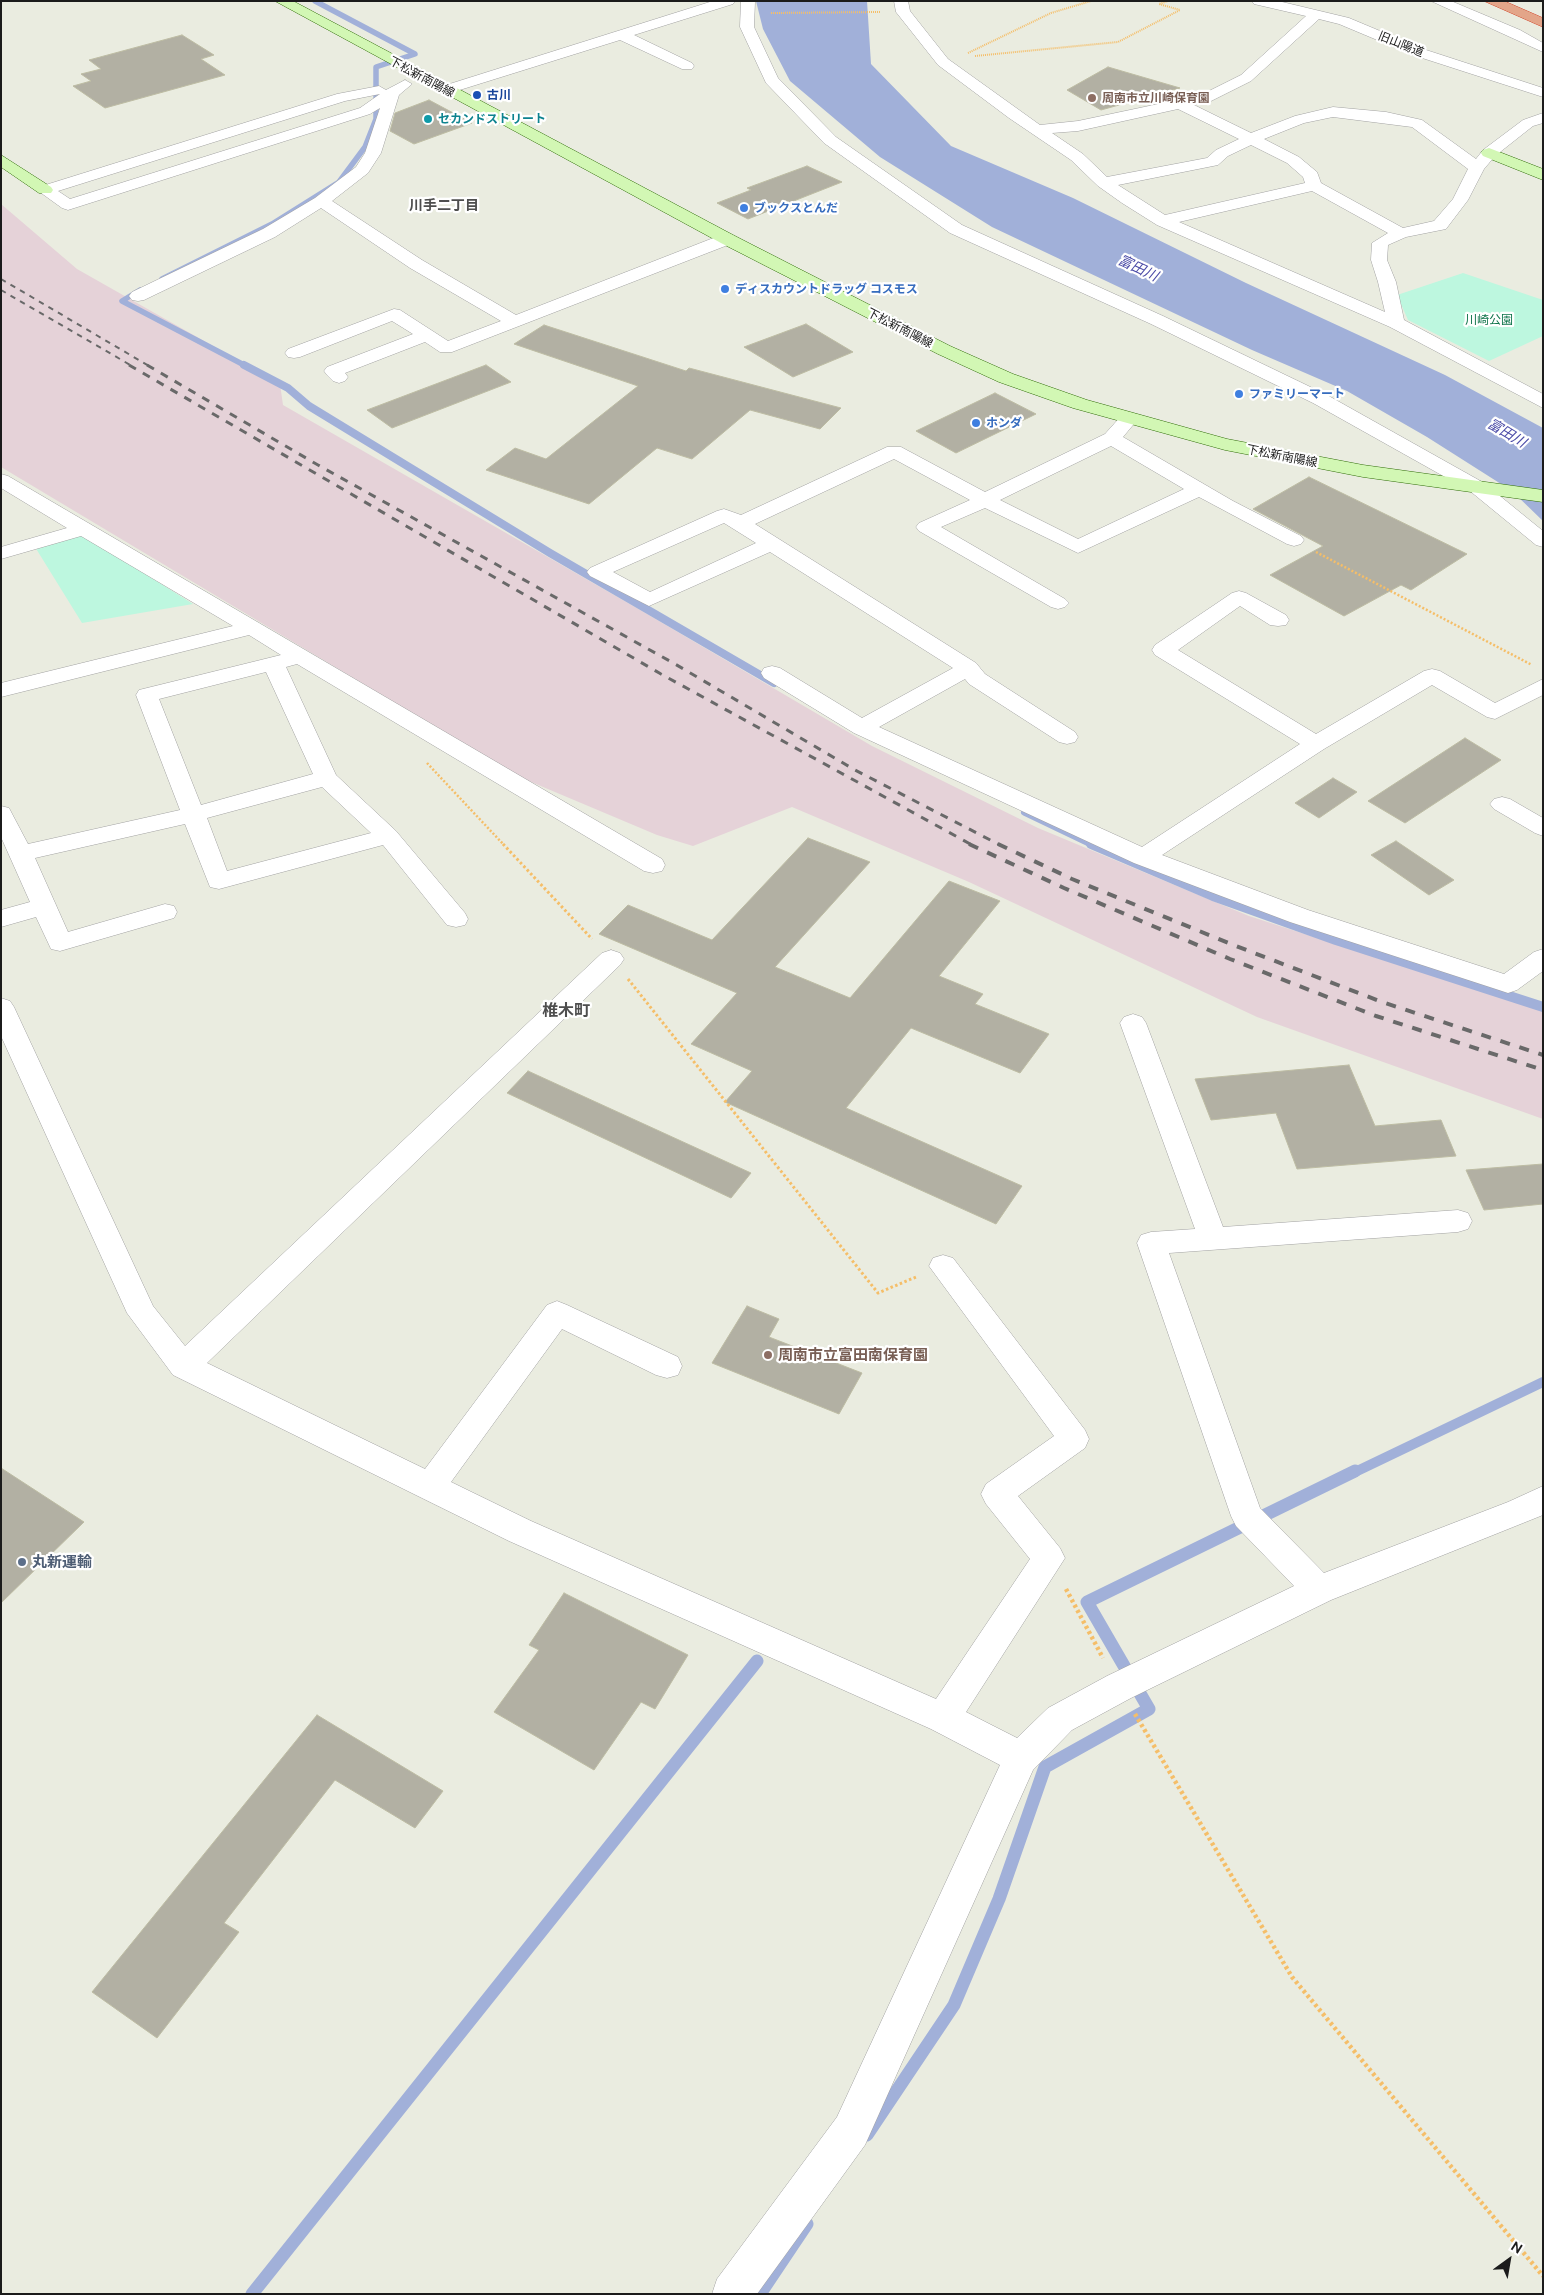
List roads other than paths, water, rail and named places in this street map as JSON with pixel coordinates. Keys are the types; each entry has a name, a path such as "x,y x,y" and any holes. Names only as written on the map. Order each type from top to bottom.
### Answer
{"highway":[{"path":"1491,1 1543,23"},
{"path":"1521,1 1543,10"}],"main road":[{"name":"下松新南陽線","path":"288,2 445,90 727,239 944,350 1006,378 1129,418 1225,444 1289,458 1477,488 1543,496"},
{"path":"406,84 424,78"},
{"path":"1489,153 1543,175"},
{"path":"1,160 45,190"}],"street":[{"path":"445,90 622,35 704,4 728,1"},
{"path":"748,1 747,27 771,80 830,140 956,229 1157,320 1320,399 1477,488 1543,540"},
{"path":"901,1 903,12 943,62 982,89 1014,115 1077,157 1104,183 1162,221 1396,323 1543,402"},
{"name":"旧山陽道","path":"1259,1 1344,21 1418,52 1543,93"},
{"path":"1438,1 1514,33 1528,42 1543,48"},
{"path":"1038,130 1078,126 1182,105 1206,98 1246,78 1317,14"},
{"path":"622,35 686,66"},
{"path":"45,190 68,205 365,110 406,84"},
{"path":"45,190 342,97 406,84"},
{"path":"138,296 269,233 321,201 362,170 373,153 392,94"},
{"path":"1182,105 1294,160 1311,175 1314,186"},
{"path":"1104,183 1212,162 1222,153 1251,139 1300,119 1333,112 1386,117 1418,123 1477,168"},
{"path":"1396,323 1387,282 1379,260 1380,243 1401,233 1440,225 1460,200 1477,168 1489,153 1515,132 1543,118"},
{"path":"1162,221 1314,186 1401,233"},
{"path":"321,201 416,264 516,322"},
{"path":"294,353 394,314 446,348 727,239"},
{"path":"339,377 332,371 428,335"},
{"path":"1058,603 926,527 986,500 1112,438 1129,418"},
{"path":"1112,438 1294,540"},
{"path":"741,523 894,451 1078,547 1200,489"},
{"path":"1,480 653,865"},
{"path":"771,544 649,600 597,572 724,516 741,523 771,544 968,668 977,679 1067,737"},
{"path":"1,552 84,529"},
{"path":"1278,620 1239,597 1163,650 1316,744"},
{"path":"1,690 253,628"},
{"path":"301,656 147,695 195,814 219,881 388,836"},
{"path":"273,663 326,778 388,836 456,919"},
{"path":"862,728 968,668"},
{"path":"772,673 862,728 1143,857 1299,916 1508,984 1543,958"},
{"path":"1143,857 1316,744 1432,676 1495,712 1538,676"},
{"path":"22,853 195,814 326,778"},
{"path":"1502,804 1543,828"},
{"path":"1,813 22,853 60,943 165,912"},
{"path":"1,919 44,906"},
{"path":"184,1366 611,959"},
{"path":"1,1007 142,1313 184,1366 520,1531 943,1718 1021,1758"},
{"path":"1133,1023 1213,1238"},
{"path":"1319,1590 1247,1516 1150,1243 1458,1221"},
{"path":"943,1266 1074,1439 997,1494 1049,1558 943,1718"},
{"path":"430,1487 557,1313 667,1366"},
{"path":"732,2294 851,2131 1021,1758 1060,1719 1119,1687 1319,1590 1519,1512 1543,1499"}],"water":[{"name":"富田川","path":"756,1 867,1 871,64 951,146 1073,198 1246,283 1445,375 1543,428 1543,521 1512,491 1427,437 1347,391 1252,350 992,227 880,157 790,81 763,29"}],"waterway":[{"path":"162,279 272,224 339,182 365,147 376,119 376,67 415,54 315,1"},
{"path":"140,290 122,301 246,366"},
{"path":"244,365 288,388 309,406 550,553 774,683"},
{"path":"1025,812 1094,845"},
{"path":"1091,844 1213,896 1336,940 1543,1007"},
{"path":"1353,1473 1543,1382"},
{"path":"867,2135 954,2005 999,1899 1045,1767 1149,1709 1087,1602 1355,1471"},
{"path":"252,2294 757,1661"},
{"path":"760,2294 807,2224"}],"railway":[{"path":"1,279 149,366"},
{"path":"1,290 132,366"},
{"path":"129,365 661,674 972,845"},
{"path":"147,365 318,465 675,664 855,770 999,844"},
{"path":"969,844 1064,888 1230,959 1376,1016 1543,1070"},
{"path":"999,844 1072,879 1236,946 1382,1002 1543,1055"}],"place":[{"name":"古川","path":"477,95"},
{"name":"周南市立川崎保育園","path":"1092,98"},
{"name":"セカンドストリート","path":"428,119"},
{"name":"ブックスとんだ","path":"744,208"},
{"name":"ディスカウントドラッグ コスモス","path":"725,289"},
{"name":"ファミリーマート","path":"1239,394"},
{"name":"ホンダ","path":"976,423"},
{"name":"周南市立富田南保育園","path":"768,1355"},
{"name":"丸新運輸","path":"22,1562"}],"district":[{"name":"川手二丁目","path":"444,205"},
{"name":"椎木町","path":"566,1011"}],"park label":[{"name":"川崎公園","path":"1489,320"}]}
